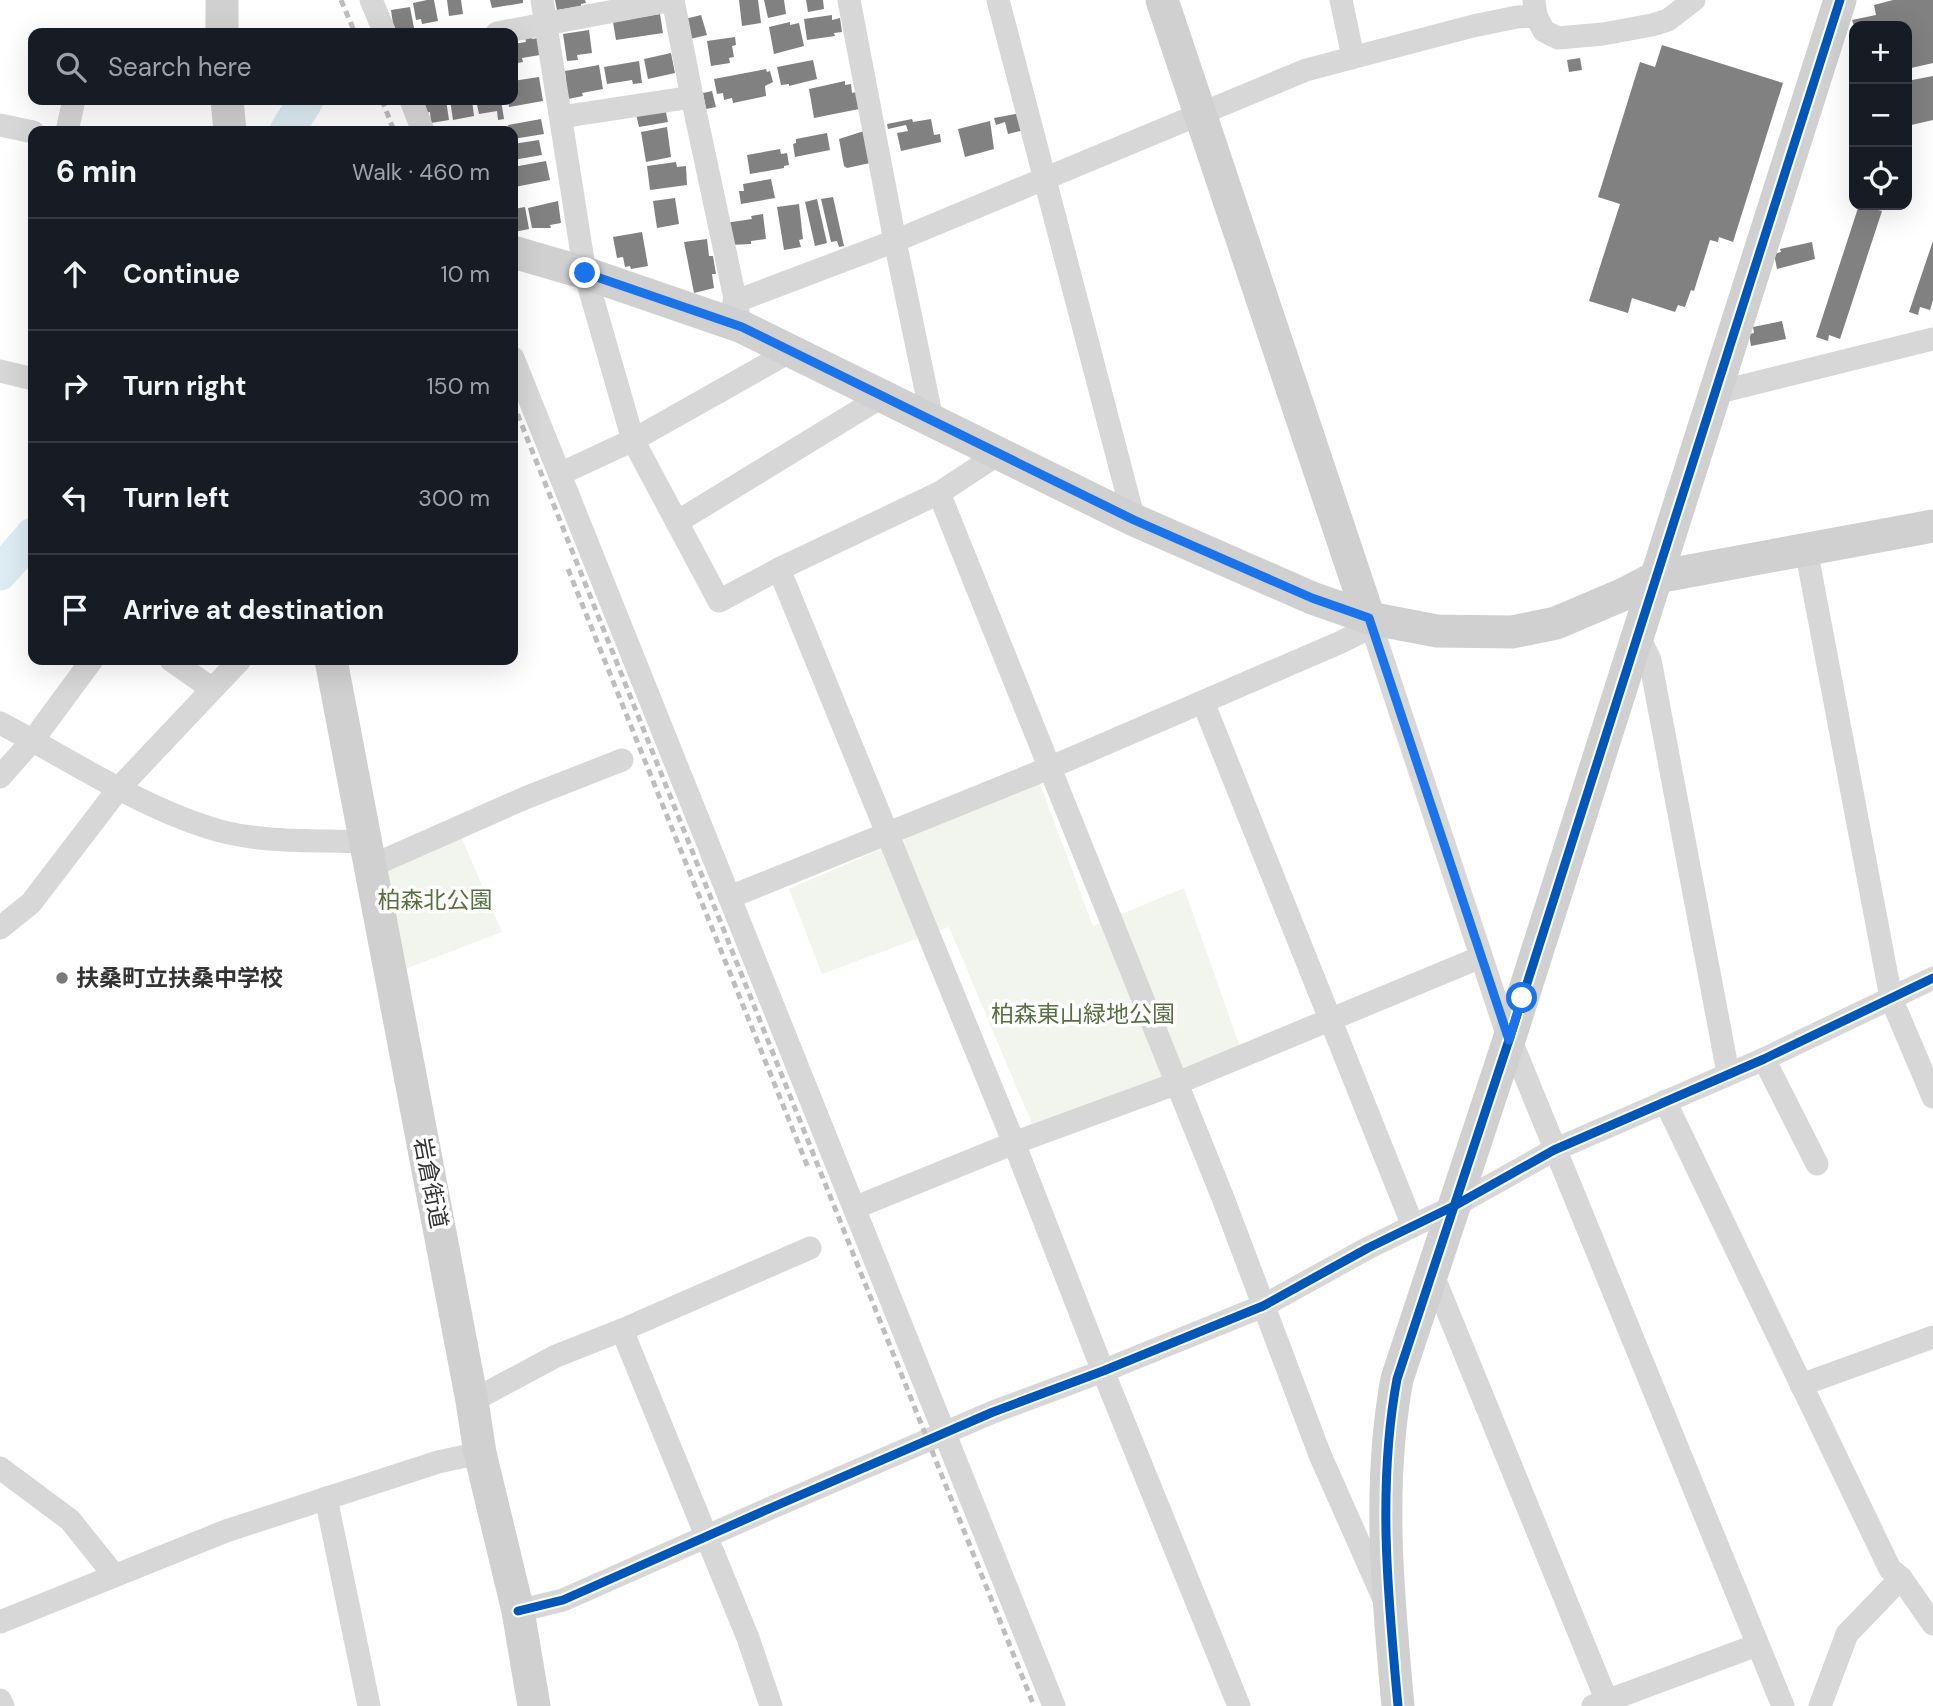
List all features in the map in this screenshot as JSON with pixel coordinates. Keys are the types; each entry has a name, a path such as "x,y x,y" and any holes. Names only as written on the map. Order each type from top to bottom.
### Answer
{"street":[{"path":"222,0 222,28"},
{"path":"542,0 585,273 633,440 719,601 779,569 939,493 1000,453"},
{"path":"518,29 674,0 738,314"},
{"path":"849,0 932,419"},
{"path":"999,0 1134,520"},
{"path":"1162,0 1509,1038 1783,1706"},
{"path":"1341,0 1353,57"},
{"path":"1398,1706 1389,1610 1385,1511 1389,1425 1397,1378 1509,1038 1840,0"},
{"path":"738,314 895,242 1306,70 1517,17 1535,8 1544,31 1558,38 1591,35 1668,20 1690,1"},
{"path":"561,117 692,97"},
{"path":"68,126 73,105"},
{"path":"227,105 229,126"},
{"path":"413,105 421,126"},
{"path":"0,125 28,131"},
{"path":"518,254 738,314 791,351 1134,520 1312,598 1369,618 1437,631 1512,632 1556,623 1622,595 1657,576 1933,526"},
{"path":"1715,393 1933,339"},
{"path":"560,474 633,440 791,351"},
{"path":"518,370 1054,1706"},
{"path":"0,371 28,378"},
{"path":"677,522 883,396"},
{"path":"939,493 1223,1198 1320,1455 1389,1610"},
{"path":"1806,549 1891,998 1933,1097"},
{"path":"779,569 1014,1143 1239,1706"},
{"path":"730,897 1049,768 1339,643 1359,633 1369,618"},
{"path":"1637,633 1650,660 1728,1073"},
{"path":"0,777 33,740 88,665"},
{"path":"178,665 212,689"},
{"path":"0,928 32,903 119,788 235,665"},
{"name":"岩倉街道","path":"332,665 480,1453 518,1611 534,1706"},
{"path":"1203,702 1413,1226"},
{"path":"0,723 173,816 222,831 366,854 622,760"},
{"path":"854,1208 1014,1143 1175,1084 1481,957"},
{"path":"518,1611 563,1600 993,1412 1263,1306 1368,1248 1454,1206 1554,1150 1764,1059 1933,978"},
{"path":"1764,1059 1817,1164"},
{"path":"1665,1101 1890,1569 1900,1578 1933,1624"},
{"path":"472,1401 556,1356 810,1248"},
{"path":"1432,1273 1603,1704 1758,1645"},
{"path":"622,1330 748,1638 771,1706"},
{"path":"1801,1385 1933,1337"},
{"path":"0,1622 226,1531 438,1462 480,1453"},
{"path":"0,1468 70,1520 114,1575"},
{"path":"326,1499 369,1706"},
{"path":"1825,1701 1847,1634 1900,1578"},
{"path":"0,1700 3,1706"}],"green space":[{"name":"柏森東山緑地公園","path":"1039,781 1093,926 1184,888 1240,1047 1035,1131 949,927 822,974 789,889"},
{"name":"柏森北公園","path":"459,832 502,932 400,971 379,870"}],"building":[{"path":"434,0 438,21 422,24 421,19 416,20 413,3"},
{"path":"447,0 461,0 463,14 449,16"},
{"path":"490,0 523,0 523,3 492,8"},
{"path":"555,0 585,0 586,3 557,10"},
{"path":"739,0 758,0 761,23 742,26"},
{"path":"764,0 784,0 786,14 768,18"},
{"path":"806,0 823,0 824,9 808,12"},
{"path":"1893,0 1933,0 1933,63 1912,68 1912,21 1852,21 1876,15 1874,5"},
{"path":"410,7 414,28 394,28 391,10"},
{"path":"660,14 663,33 616,40 613,22"},
{"path":"701,15 707,35 690,39 685,19"},
{"path":"832,15 832,20 840,18 842,32 834,33 835,36 807,40 804,19"},
{"path":"790,22 790,25 799,23 804,46 774,54 769,27"},
{"path":"589,30 592,53 577,55 578,60 567,61 563,34"},
{"path":"525,37 538,38 540,55 522,58 523,62 518,63 518,43 526,42"},
{"path":"735,37 736,45 732,46 734,57 729,58 730,63 711,66 707,41"},
{"path":"1662,45 1783,83 1733,242 1719,237 1718,242 1710,240 1694,291 1691,290 1685,307 1678,305 1675,312 1632,298 1628,313 1589,301 1620,204 1598,197 1640,62 1655,67"},
{"path":"671,53 675,73 648,79 644,59"},
{"path":"1580,58 1582,70 1569,72 1567,60"},
{"path":"813,60 817,79 789,86 781,85 777,67"},
{"path":"639,61 642,83 633,84 632,80 607,84 604,67"},
{"path":"599,65 603,89 568,99 565,71"},
{"path":"766,69 767,72 770,71 773,82 765,86 766,96 733,103 732,98 724,100 723,93 717,94 714,79"},
{"path":"1933,76 1933,120 1912,125 1912,80"},
{"path":"539,77 543,101 509,107 518,105 518,80"},
{"path":"845,81 845,85 851,84 852,93 856,92 859,109 814,118 809,89"},
{"path":"712,91 716,107 706,109 703,93"},
{"path":"425,105 447,105 449,120 431,123 430,112 425,113"},
{"path":"451,105 473,105 474,116 453,120"},
{"path":"477,105 502,105 504,119 498,120 497,111 479,114"},
{"path":"665,108 668,122 639,127 636,114"},
{"path":"1020,113 1024,130 1008,134 1005,122 996,125 994,118"},
{"path":"541,119 544,134 518,138 518,126 508,125"},
{"path":"912,119 913,122 931,119 934,135 940,134 941,142 901,151 897,133 908,131 906,125 888,129 887,124"},
{"path":"990,121 994,149 965,157 958,129"},
{"path":"667,127 671,157 646,162 641,132"},
{"path":"864,131 870,163 847,168 844,166 839,139"},
{"path":"827,133 830,150 795,157 793,144 796,139"},
{"path":"539,140 542,155 518,159 518,143"},
{"path":"780,149 781,154 787,153 789,165 750,174 747,155"},
{"path":"546,161 550,180 518,186 518,166"},
{"path":"676,162 677,167 686,166 687,185 650,190 647,166"},
{"path":"771,179 775,198 741,204 739,191 744,191 743,184"},
{"path":"833,197 844,246 839,247 837,241 831,242 821,199"},
{"path":"675,198 679,224 657,228 653,201"},
{"path":"817,199 827,243 815,246 805,202"},
{"path":"558,201 561,223 550,225 551,228 532,228 528,208"},
{"path":"799,204 803,239 799,240 801,247 784,250 777,207"},
{"path":"525,207 529,229 518,231 518,208"},
{"path":"1857,210 1882,211 1840,339 1829,335 1828,341 1816,337"},
{"path":"763,214 766,239 751,241 751,244 729,245 725,223 752,219 751,216"},
{"path":"642,232 648,266 631,269 630,266 625,267 623,257 617,258 613,237"},
{"path":"707,239 709,256 713,256 716,274 712,274 714,288 694,293 684,242"},
{"path":"1933,241 1933,300 1930,310 1920,307 1918,315 1909,312"},
{"path":"1812,242 1815,259 1777,269 1774,254 1781,252 1780,249"},
{"path":"1782,321 1786,339 1751,346 1749,334 1754,333 1753,327"}],"waterway":[{"path":"290,126 303,105"},
{"path":"0,573 28,541"}],"railway":[{"path":"341,0 353,28"},
{"path":"384,105 392,126"},
{"path":"518,416 1034,1706"},
{"path":"568,569 809,1170"}],"cycle path":[{"path":"1398,1706 1386,1542 1387,1460 1397,1379 1509,1040 1840,0"},
{"path":"518,1611 563,1600 993,1412 1263,1306 1368,1248 1454,1206 1554,1150 1764,1059 1933,978"}],"place":[{"name":"扶桑町立扶桑中学校","path":"62,978"}],"route":[{"path":"585,273 742,327 1134,520 1312,598 1369,618 1509,1040 1522,998"}]}
